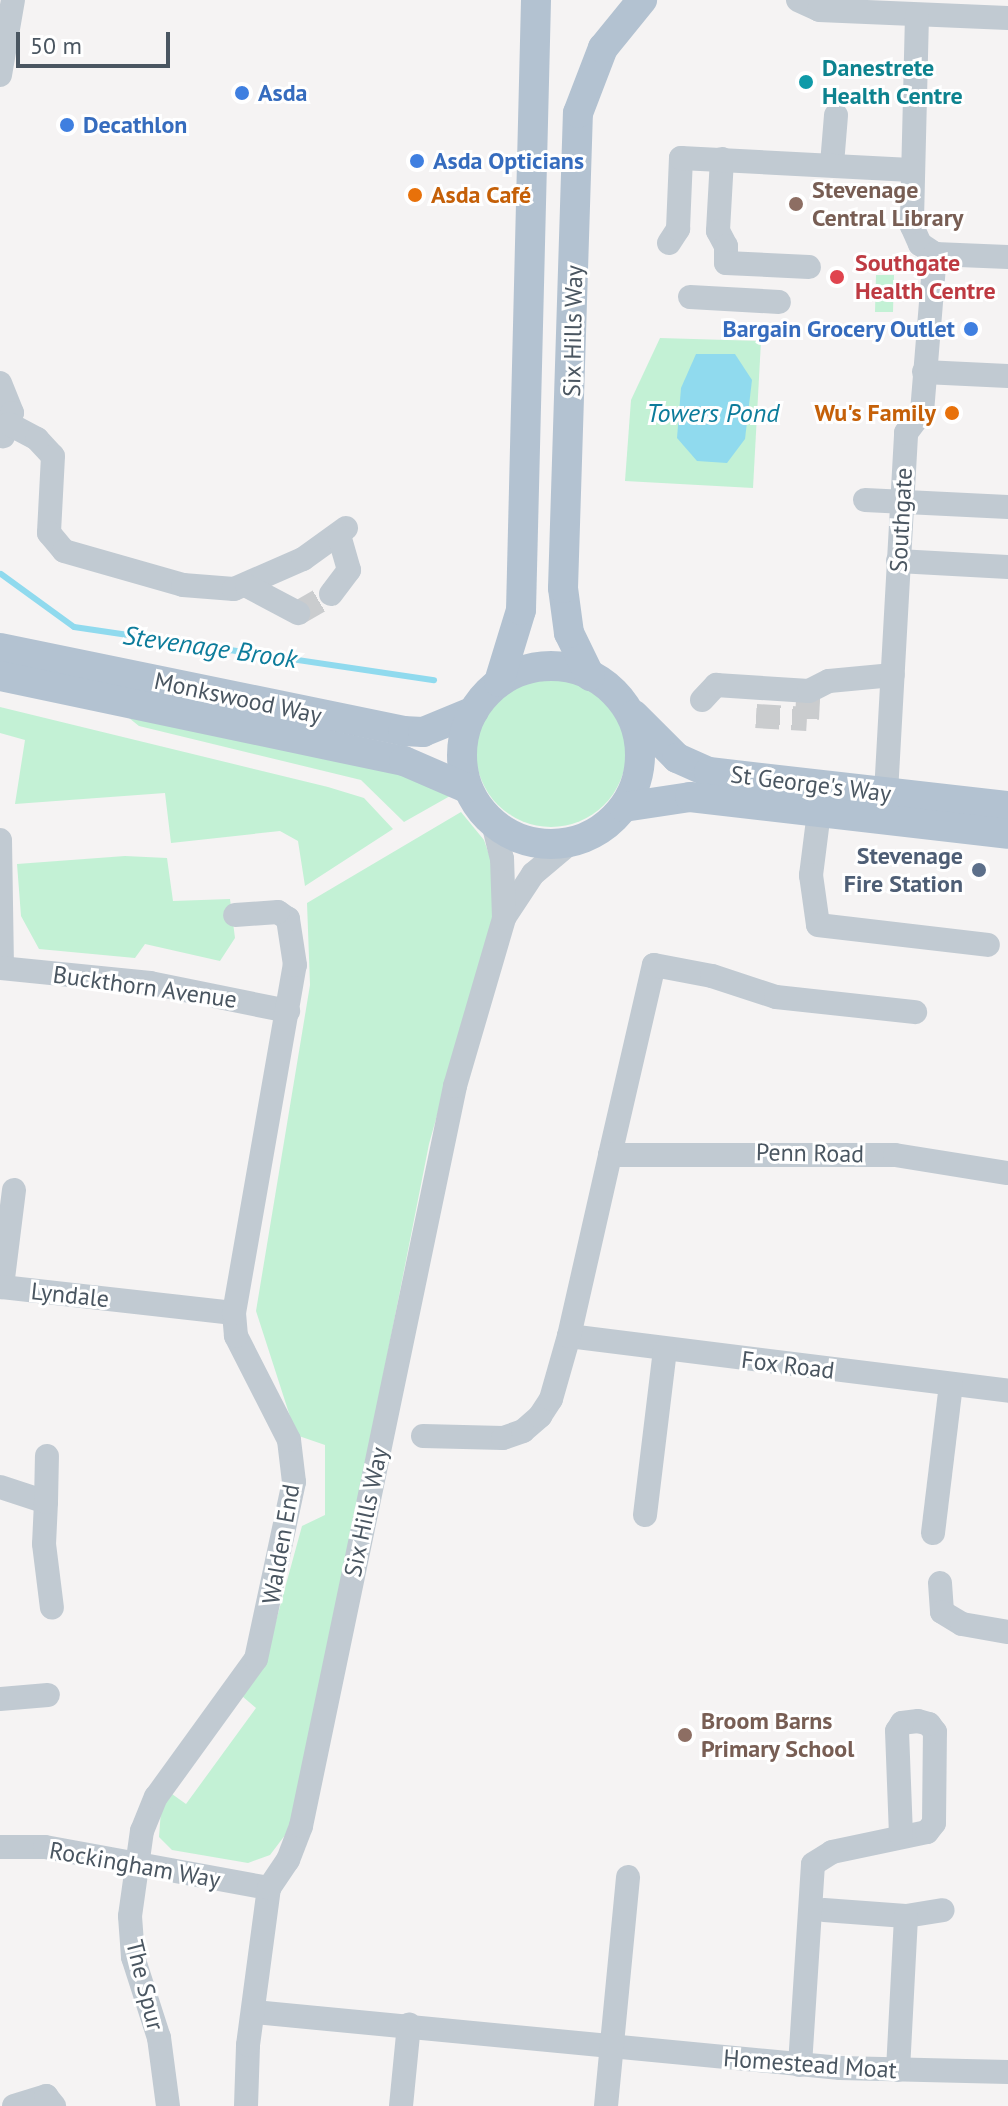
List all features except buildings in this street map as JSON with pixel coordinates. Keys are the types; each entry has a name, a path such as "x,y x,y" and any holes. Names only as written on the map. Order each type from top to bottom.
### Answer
{"main road":[{"name":"Six Hills Way","path":"499,682 521,610 536,0"},
{"name":"Six Hills Way","path":"590,676 569,633 563,588 578,113 603,48 642,0"},
{"name":"Monkswood Way","path":"0,648 403,731 423,732 474,711"},
{"path":"549,668 590,676 607,684 634,715 639,760 624,807 590,836 570,843 519,838 493,824 466,788 462,755 474,711 499,682 549,668"},
{"name":"Monkswood Way","path":"0,676 404,761 466,788"},
{"name":"St George's Way","path":"634,715 677,758 709,772 1008,806"},
{"name":"St George's Way","path":"624,807 690,797 1008,834"}],"street":[{"path":"0,75 13,0"},
{"path":"798,0 819,10 917,15 997,12"},
{"path":"917,15 912,226 920,244 935,254 1008,257"},
{"path":"832,164 836,115"},
{"path":"718,231 673,236 681,158 911,170"},
{"path":"722,159 718,231 726,246 723,299"},
{"name":"Southgate","path":"886,793 906,433 922,412 935,254"},
{"path":"726,263 809,267"},
{"path":"690,297 779,302"},
{"path":"924,372 1008,376"},
{"path":"0,383 11,404 4,431 47,446 53,456 49,533 64,551 183,585 247,586 298,613"},
{"path":"865,500 1008,507"},
{"path":"247,586 342,532 349,570 331,594"},
{"path":"898,561 1008,567"},
{"path":"702,700 716,685 809,694 829,681 893,675"},
{"path":"819,812 811,875 818,925 988,945"},
{"name":"Six Hills Way","path":"493,824 502,859 504,918"},
{"name":"Buckthorn Avenue","path":"0,840 1,968 150,983 288,1011"},
{"name":"Six Hills Way","path":"246,2106 269,1888 301,1826 455,1086 504,918 533,874 570,843"},
{"name":"Walden End","path":"138,1864 142,1831 156,1797 256,1659 289,1516 295,1461 236,1336 234,1313 295,965 288,919 278,912 235,915"},
{"path":"423,1436 503,1438 523,1431 551,1399 569,1336 654,965 695,972 776,997 915,1012"},
{"name":"Penn Road","path":"610,1155 895,1155 1008,1173"},
{"name":"Lyndale","path":"14,1190 2,1287 234,1313"},
{"name":"Fox Road","path":"569,1336 1008,1391"},
{"path":"645,1515 665,1350"},
{"path":"933,1533 951,1385"},
{"path":"47,1456 44,1544 52,1608"},
{"path":"0,1487 46,1502"},
{"path":"940,1583 942,1612 962,1624 1008,1632"},
{"path":"0,1699 48,1695"},
{"path":"800,2065 813,1864 832,1852 891,1842 901,1835"},
{"name":"Rockingham Way","path":"0,1847 45,1847 269,1888"},
{"name":"The Spur","path":"138,1864 130,1916 133,1957 159,2038 168,2106"},
{"path":"606,2106 628,1877"},
{"path":"824,1910 906,1916 943,1910"},
{"path":"898,2070 906,1916"},
{"name":"Homestead Moat","path":"254,2012 409,2024 800,2065 1008,2072"},
{"path":"401,2106 409,2024"},
{"path":"14,2106 46,2096 54,2106"}],"green space":[{"path":"876,275 894,275 893,312 875,312"},
{"path":"660,338 761,341 753,488 625,481 631,400"},
{"path":"551,677 580,682 604,699 621,723 626,752 621,781 604,805 580,822 551,827 522,822 498,805 481,781 476,752 481,723 498,699 522,682"},
{"path":"0,707 364,798 393,829 305,886 298,841 280,831 171,843 165,793 15,804 25,740 0,733"},
{"path":"124,714 394,765 450,796 404,822 361,780 139,726"},
{"path":"461,812 484,840 494,869 492,920 429,1144 295,1822 270,1855 248,1863 172,1850 159,1837 161,1810 172,1794 186,1804 256,1708 242,1696 265,1661 302,1526 325,1515 325,1445 296,1435 256,1311 310,985 307,903"},
{"path":"125,856 167,858 173,901 230,899 235,938 220,961 145,944 135,958 39,949 21,916 17,864"}],"water":[{"name":"Towers Pond","path":"696,354 735,354 752,380 745,439 727,463 697,461 677,438 681,388"}],"waterway":[{"name":"Stevenage Brook","path":"1,574 74,627 434,680"}],"tunnel":[{"path":"298,613 331,594"},
{"path":"756,716 807,719 808,698"}],"place":[{"name":"Danestrete Health Centre","path":"806,82"},
{"name":"Asda","path":"242,93"},
{"name":"Decathlon","path":"67,125"},
{"name":"Asda Opticians","path":"417,161"},
{"name":"Asda Café","path":"415,195"},
{"name":"Stevenage Central Library","path":"796,204"},
{"name":"Southgate Health Centre","path":"837,277"},
{"name":"Bargain Grocery Outlet","path":"971,329"},
{"name":"Wu's Family","path":"952,413"},
{"name":"Stevenage Fire Station","path":"979,870"},
{"name":"Broom Barns Primary School","path":"685,1735"}]}
